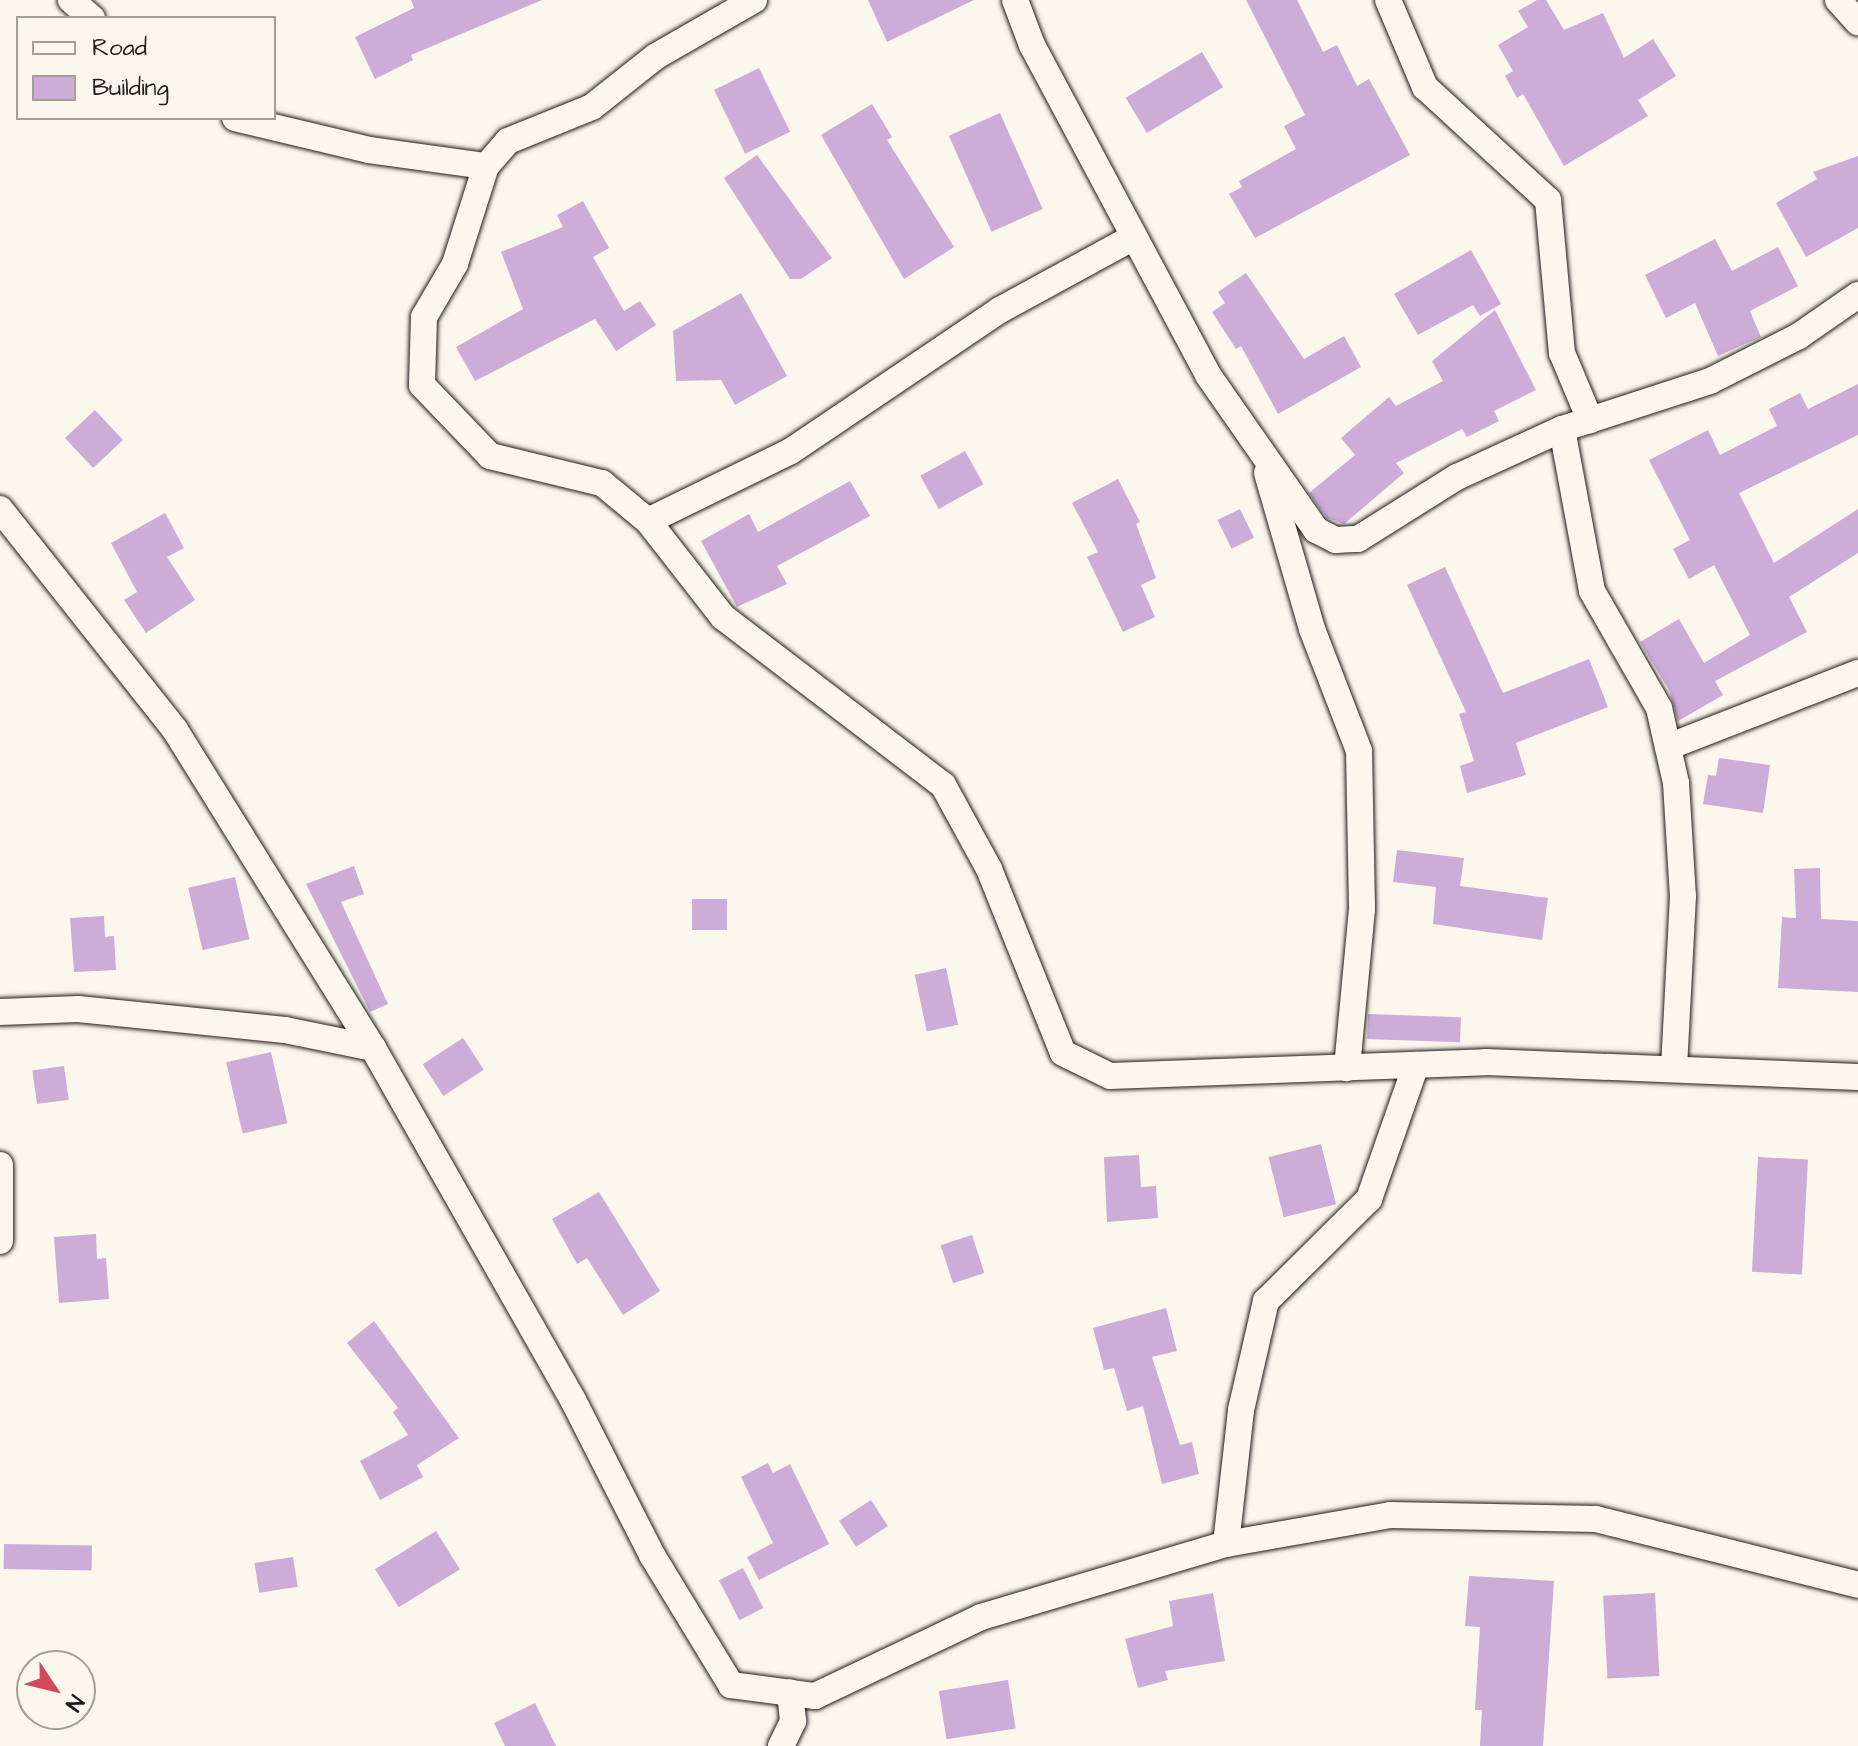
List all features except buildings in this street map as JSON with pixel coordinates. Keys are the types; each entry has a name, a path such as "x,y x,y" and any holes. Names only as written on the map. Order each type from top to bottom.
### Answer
{"street":[{"path":"71,0 90,16"},
{"path":"754,0 655,57 592,107 508,141 486,166 455,264 424,317 422,385 490,456 602,483 648,521 723,617 943,785 989,869 1063,1053 1110,1076 1416,1065 1674,1069 1858,1077"},
{"path":"1015,0 1032,45 1208,375 1316,530 1336,540 1358,539 1457,477 1562,429 1710,381 1799,336 1858,295"},
{"path":"1388,0 1425,87 1548,200 1562,353 1590,420"},
{"path":"1838,0 1858,22"},
{"path":"243,120 369,150 486,166"},
{"path":"648,521 791,451 1000,310 1134,237"},
{"path":"1562,429 1592,591 1659,708 1676,783 1683,896 1674,1069"},
{"path":"1260,450 1312,629 1359,751 1362,909 1347,1068"},
{"path":"0,509 175,730 373,1048 573,1400 652,1555 731,1685 815,1696 981,1617 1226,1544 1390,1515 1596,1519 1858,1585"},
{"path":"1668,747 1858,673"},
{"path":"0,1012 78,1009 285,1030 373,1048"},
{"path":"1226,1544 1241,1410 1266,1301 1369,1199 1416,1065"},
{"path":"0,1165 0,1241"},
{"path":"781,1746 793,1721 790,1692"}]}
